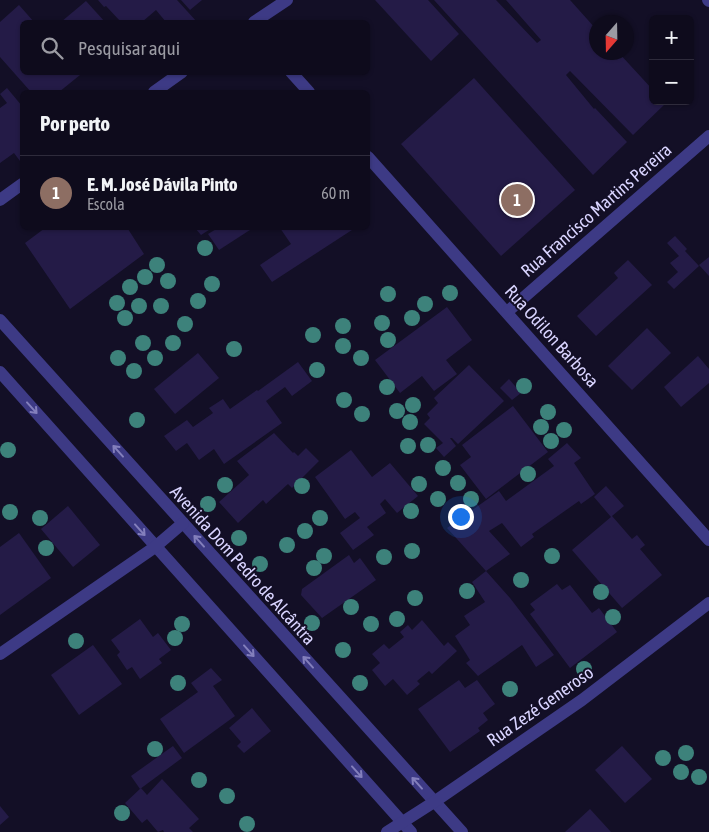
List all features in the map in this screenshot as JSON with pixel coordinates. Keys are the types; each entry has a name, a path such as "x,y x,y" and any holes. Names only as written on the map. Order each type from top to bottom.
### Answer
{"street":[{"path":"257,20 288,0"},
{"path":"157,90 178,75"},
{"path":"294,75 307,90"},
{"name":"Rua Francisco Martins Pereira","path":"507,312 709,136"},
{"name":"Rua Odilon Barbosa","path":"370,160 709,540"},
{"path":"0,200 20,185"},
{"name":"Avenida Dom Pedro de Alcântra","path":"0,320 462,832"},
{"path":"0,372 406,827"},
{"path":"0,654 155,547 183,523"},
{"name":"Rua Zezé Generoso","path":"388,832 406,827 434,802 582,700 709,603"}],"building":[{"path":"98,0 177,0 195,20 164,20 156,10 144,20 119,20 106,6 104,7"},
{"path":"181,0 202,0 190,10"},
{"path":"375,0 428,0 459,34 431,61"},
{"path":"434,0 496,0 537,43 541,40 506,0 570,0 589,21 589,60 625,60 649,86 649,105 664,105 633,135 570,71 566,75 594,109 627,142 593,175"},
{"path":"86,1 103,20 63,20"},
{"path":"19,5 32,20 20,20 20,75 80,75 61,90 29,90 0,57 0,22"},
{"path":"474,78 575,190 501,256 401,144"},
{"path":"7,88 20,104 20,161 14,153 0,163 0,108 7,103 0,94"},
{"path":"42,230 129,230 144,254 70,309 25,243"},
{"path":"197,230 209,230 201,235"},
{"path":"215,230 250,230 219,250 208,234"},
{"path":"281,230 352,230 272,282 260,265 291,244"},
{"path":"675,236 687,249 685,251 699,266 674,289 667,282 678,272 670,263 679,256 667,243"},
{"path":"709,257 709,276 699,265"},
{"path":"628,260 652,285 596,336 577,316 618,278 614,273"},
{"path":"447,307 472,340 446,360 457,374 434,391 422,376 400,393 375,360"},
{"path":"647,328 671,353 632,390 608,366"},
{"path":"198,353 219,378 175,414 154,389"},
{"path":"698,356 709,369 709,383 681,407 664,387"},
{"path":"298,362 312,381 292,396 285,387 266,401 282,423 224,464 214,449 199,460 187,443 176,451 164,436 187,420 193,427 213,413 209,408 223,399 230,409"},
{"path":"469,365 504,401 458,444 450,438 456,446 444,457 436,448 443,443 424,424 430,418 427,414 438,403 434,398"},
{"path":"509,379 521,393 512,400 500,388"},
{"path":"513,406 548,452 486,499 460,465 471,457 462,445"},
{"path":"274,433 293,453 298,456 306,448 319,461 292,488 288,484 266,504 263,500 238,523 219,502 249,475 237,461"},
{"path":"567,443 581,458 574,463 595,494 581,504 579,501 532,534 534,537 521,547 502,523 489,531 510,554 486,571 447,528 499,491 506,501 554,466 548,459"},
{"path":"351,450 372,477 390,463 418,496 397,513 385,499 380,504 386,513 367,527 374,535 353,550 340,533 360,518 355,512 345,519 315,477"},
{"path":"606,486 624,506 612,516 632,539 637,535 645,545 640,549 662,575 622,608 572,550 611,517 594,497"},
{"path":"68,506 100,545 73,567 41,529"},
{"path":"19,533 51,578 0,615 0,547"},
{"path":"349,555 354,563 360,558 376,580 322,618 301,595 302,589"},
{"path":"486,571 510,598 554,655 536,667 522,645 478,676 466,663 470,660 455,636 470,625 464,616 485,602 472,582"},
{"path":"557,584 562,590 570,585 592,613 599,608 617,632 570,668 530,614 535,610 530,604"},
{"path":"140,619 153,637 158,633 171,650 159,659 162,663 140,679 132,667 127,670 117,655 120,652 111,640"},
{"path":"422,620 444,646 448,642 457,651 432,674 429,671 417,681 420,684 407,695 393,679 385,686 372,670 380,663 372,654 384,644 389,649 404,637 400,632 408,625 412,630"},
{"path":"93,645 122,684 79,715 51,675"},
{"path":"211,668 222,680 213,686 235,716 184,753 160,719 198,692 191,683"},
{"path":"459,680 465,688 477,680 495,704 483,713 488,720 478,728 480,731 450,752 418,709"},
{"path":"252,708 271,731 244,753 237,746 241,742 229,728"},
{"path":"173,746 182,758 140,789 131,776"},
{"path":"622,746 652,779 625,803 595,770"},
{"path":"162,779 199,819 189,828 193,832 164,832 163,830 158,832 147,819 142,823 125,803 141,788 147,795"},
{"path":"0,806 9,817 0,825"},
{"path":"590,809 611,832 565,832"}],"place":[{"name":"E. M. José Dávila Pinto","path":"517,200"}]}
